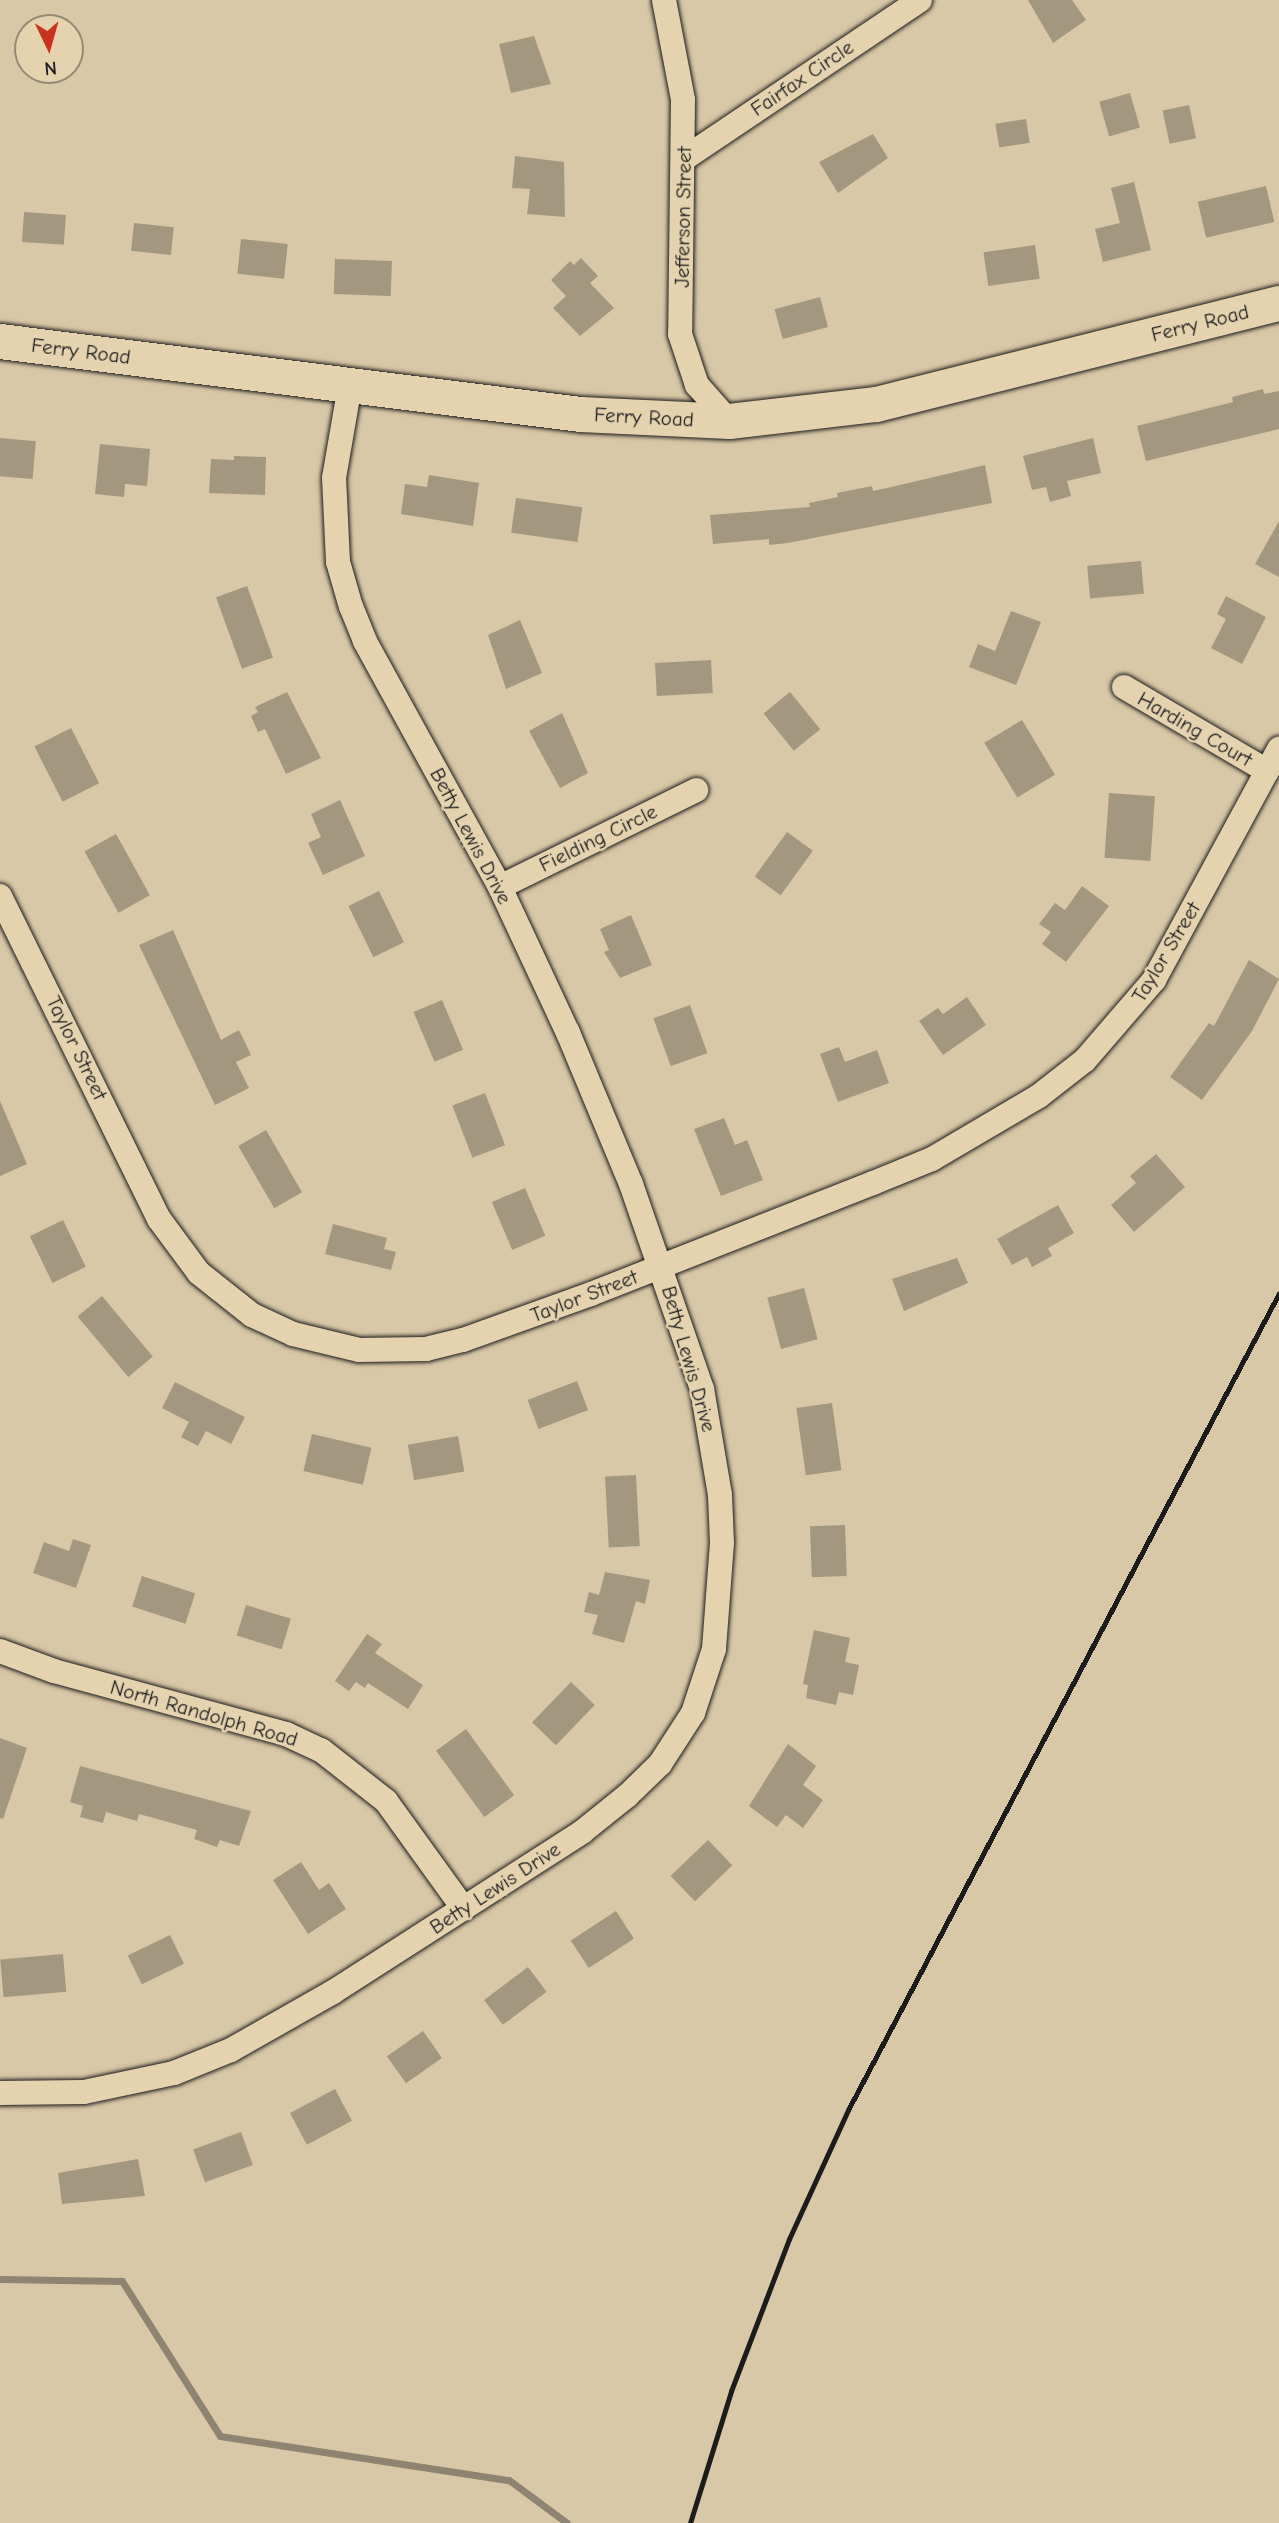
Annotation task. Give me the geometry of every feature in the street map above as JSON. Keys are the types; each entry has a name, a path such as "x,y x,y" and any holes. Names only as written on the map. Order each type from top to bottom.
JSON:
{"main road":[{"name":"Ferry Road","path":"0,341 593,415 729,421 783,418 888,401 1279,303"}],"street":[{"name":"Jefferson Street","path":"664,0 676,46 685,158 680,334 697,384 729,421"},
{"name":"Fairfax Circle","path":"685,158 920,0"},
{"name":"Betty Lewis Drive","path":"0,2093 84,2092 134,2084 231,2050 333,1992 582,1832 627,1796 670,1751 704,1686 719,1603 720,1495 702,1389 661,1267 568,1032 500,887 365,641 348,596 335,537 334,478 350,385"},
{"name":"Harding Court","path":"1124,687 1267,771"},
{"name":"Taylor Street","path":"0,896 159,1219 199,1273 252,1315 322,1343 359,1350 426,1349 463,1340 661,1267 932,1159 999,1122 1085,1060 1154,980 1279,749"},
{"name":"Fielding Circle","path":"500,887 696,790"},
{"name":"North Randolph Road","path":"0,1651 54,1671 286,1734 321,1750 386,1801 464,1909"}],"building":[{"path":"1028,0 1072,0 1086,20 1053,43"},
{"path":"534,36 551,84 511,93 499,44"},
{"path":"1130,93 1140,128 1109,136 1099,102"},
{"path":"1189,105 1196,138 1170,144 1163,111"},
{"path":"1026,119 1030,143 999,148 995,124"},
{"path":"873,134 888,158 838,193 819,162"},
{"path":"515,156 564,162 565,217 527,214 530,189 512,188"},
{"path":"1134,182 1151,250 1103,262 1095,229 1120,223 1111,188"},
{"path":"1266,186 1274,222 1206,238 1198,202"},
{"path":"24,212 66,215 64,245 22,242"},
{"path":"134,223 174,227 171,255 131,251"},
{"path":"241,239 288,244 284,279 237,274"},
{"path":"1035,245 1040,279 988,286 984,252"},
{"path":"581,258 598,276 590,283 614,308 580,336 553,308 566,296 551,280 570,261 574,265"},
{"path":"335,259 392,261 391,296 334,294"},
{"path":"820,297 828,327 783,339 775,309"},
{"path":"1263,389 1264,394 1279,391 1279,429 1146,461 1137,426 1233,402 1232,397"},
{"path":"0,438 36,441 33,479 0,476"},
{"path":"1093,438 1101,473 1067,481 1071,496 1050,502 1046,487 1032,490 1023,456"},
{"path":"100,444 150,449 147,486 125,484 124,497 95,494"},
{"path":"234,456 266,457 265,495 209,493 211,459 234,460"},
{"path":"985,465 992,503 788,543 769,545 769,539 713,544 710,515 810,507 809,503 838,497 837,493 872,486 873,491"},
{"path":"429,475 479,483 473,526 401,514 405,484 427,487"},
{"path":"516,498 582,507 577,542 511,533"},
{"path":"1279,521 1279,577 1255,564"},
{"path":"1141,561 1144,594 1090,599 1087,566"},
{"path":"247,586 273,657 242,669 216,597"},
{"path":"1226,596 1266,617 1242,664 1211,648 1226,619 1217,614"},
{"path":"1011,611 1041,622 1016,685 969,667 978,644 995,651"},
{"path":"520,620 542,673 506,689 488,635"},
{"path":"711,660 713,693 657,696 655,663"},
{"path":"287,692 321,758 286,774 265,729 258,732 251,716 258,712 255,707"},
{"path":"790,692 820,729 794,751 764,713"},
{"path":"562,713 588,773 560,788 529,731"},
{"path":"1022,720 1055,775 1017,798 984,743"},
{"path":"71,728 99,783 63,802 34,747"},
{"path":"1109,793 1155,796 1150,861 1104,858"},
{"path":"340,800 365,856 323,875 308,843 321,837 311,814"},
{"path":"787,832 813,851 781,895 755,876"},
{"path":"116,834 150,895 118,913 85,851"},
{"path":"1082,886 1109,906 1066,962 1042,944 1051,932 1039,924 1055,903 1065,910"},
{"path":"379,891 404,942 373,957 348,906"},
{"path":"631,915 652,965 620,978 604,952 609,950 600,929"},
{"path":"173,930 221,1040 239,1030 251,1055 236,1062 249,1088 215,1105 139,945"},
{"path":"1249,960 1279,979 1252,1031 1202,1100 1170,1077 1209,1023 1214,1026"},
{"path":"967,997 986,1025 943,1055 919,1021 938,1008 943,1014"},
{"path":"442,1000 463,1050 435,1062 413,1012"},
{"path":"690,1005 707,1053 671,1066 653,1018"},
{"path":"839,1047 845,1062 877,1050 889,1083 838,1102 820,1054"},
{"path":"485,1093 505,1145 472,1158 452,1106"},
{"path":"0,1101 27,1164 0,1176"},
{"path":"724,1118 735,1145 747,1140 763,1180 721,1196 694,1129"},
{"path":"266,1130 302,1192 274,1208 238,1146"},
{"path":"1156,1154 1185,1187 1134,1232 1111,1205 1136,1183 1130,1176"},
{"path":"525,1188 545,1236 512,1250 492,1202"},
{"path":"1058,1205 1074,1233 1048,1248 1052,1256 1032,1267 1027,1257 1012,1265 997,1239"},
{"path":"63,1220 86,1267 53,1283 30,1236"},
{"path":"333,1224 387,1238 384,1249 396,1252 391,1270 325,1254"},
{"path":"957,1258 968,1283 904,1311 892,1279"},
{"path":"804,1288 818,1339 781,1349 767,1298"},
{"path":"102,1296 153,1357 128,1377 77,1317"},
{"path":"577,1381 588,1410 539,1429 528,1400"},
{"path":"175,1382 245,1417 231,1444 206,1431 198,1446 181,1437 189,1422 162,1408"},
{"path":"832,1403 841,1470 806,1475 796,1408"},
{"path":"312,1434 371,1448 363,1485 303,1471"},
{"path":"458,1436 464,1471 414,1480 408,1445"},
{"path":"636,1475 640,1546 609,1548 605,1477"},
{"path":"845,1525 847,1576 812,1577 810,1526"},
{"path":"73,1539 91,1545 76,1588 33,1573 44,1542 69,1551"},
{"path":"605,1572 650,1580 645,1604 636,1601 624,1643 592,1634 598,1615 584,1612 589,1592 599,1595"},
{"path":"142,1576 195,1593 185,1624 132,1606"},
{"path":"246,1605 291,1619 282,1649 237,1636"},
{"path":"814,1630 850,1638 845,1662 859,1665 853,1695 839,1692 836,1705 806,1698 808,1685 803,1684"},
{"path":"367,1634 382,1644 375,1653 423,1685 408,1709 368,1683 365,1688 356,1682 349,1691 335,1681"},
{"path":"571,1682 595,1705 556,1745 532,1722"},
{"path":"466,1729 514,1795 484,1817 436,1751"},
{"path":"0,1738 27,1748 3,1819 0,1818"},
{"path":"788,1744 816,1766 803,1785 823,1800 803,1828 786,1815 777,1827 749,1806"},
{"path":"80,1766 251,1811 239,1846 220,1840 217,1847 194,1839 197,1830 139,1814 137,1821 106,1812 103,1823 80,1817 83,1806 70,1802"},
{"path":"708,1840 732,1865 695,1901 671,1876"},
{"path":"301,1862 319,1890 329,1883 346,1909 308,1934 273,1880"},
{"path":"616,1911 634,1939 589,1968 571,1940"},
{"path":"170,1935 184,1964 142,1984 128,1956"},
{"path":"63,1954 66,1992 4,1997 0,1959"},
{"path":"528,1967 547,1992 503,2025 484,2000"},
{"path":"423,2031 442,2058 406,2083 387,2056"},
{"path":"335,2089 352,2121 307,2145 290,2113"},
{"path":"241,2132 253,2165 205,2182 193,2149"},
{"path":"138,2159 145,2196 62,2204 58,2173"}],"waterway":[{"path":"0,2279 122,2281 220,2436 509,2480 567,2523"}],"railway":[{"path":"690,2523 731,2391 789,2239 849,2108 1279,1293"}]}
